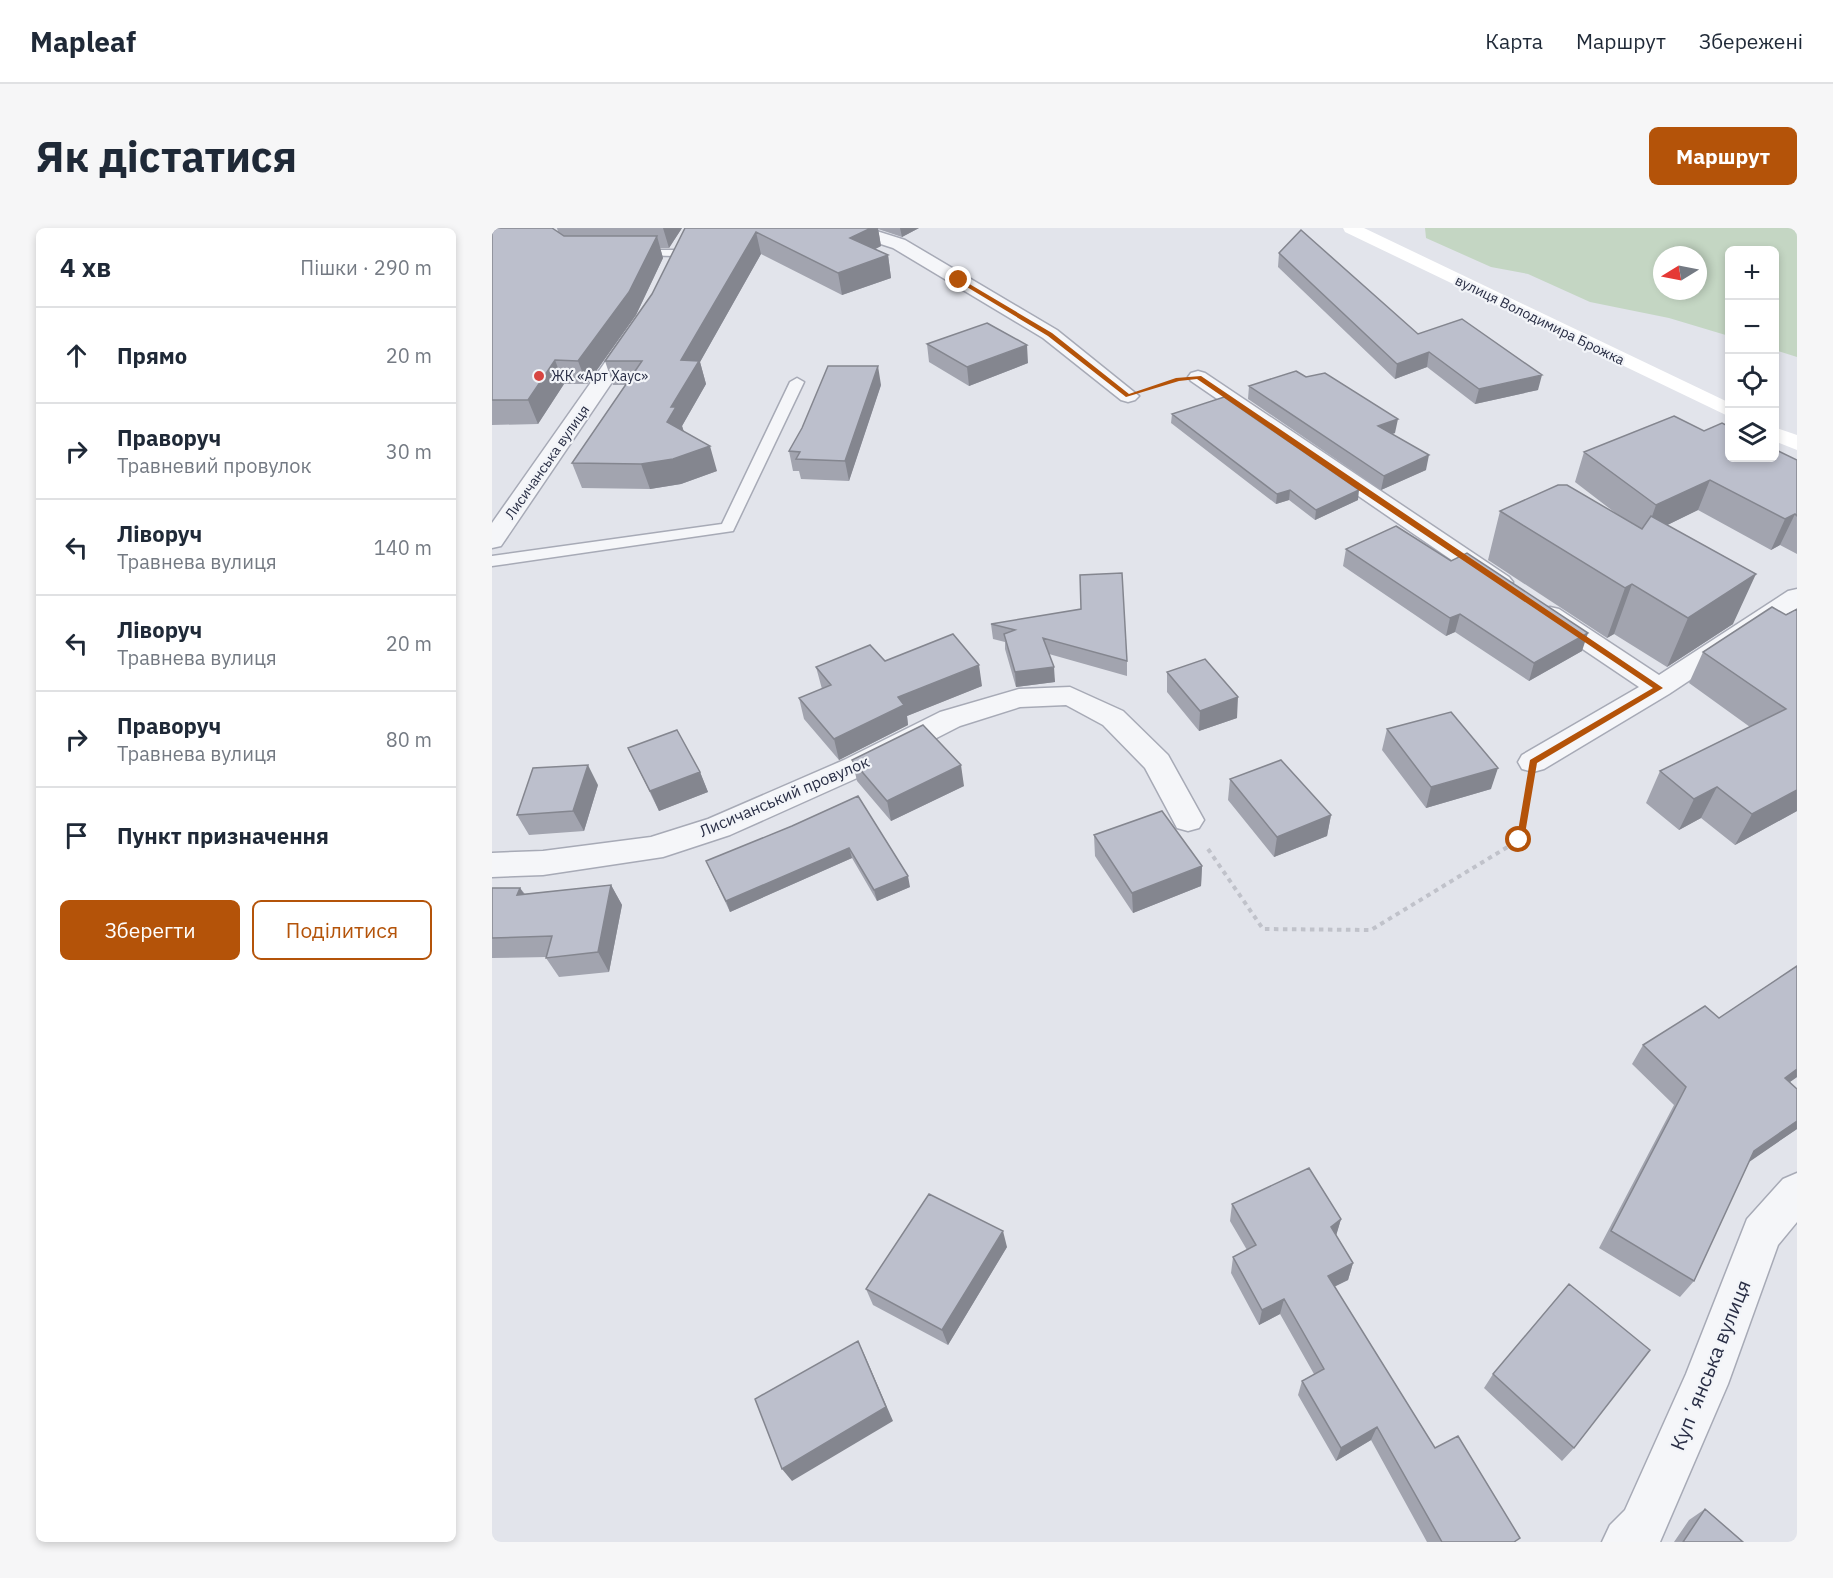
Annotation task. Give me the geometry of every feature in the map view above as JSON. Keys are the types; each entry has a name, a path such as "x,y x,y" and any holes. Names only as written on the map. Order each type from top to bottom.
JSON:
{"main road":[{"name":"вулиця Володимира Брожка","path":"1351,228 1725,409"},
{"path":"1779,435 1797,443"}],"street":[{"path":"850,228 899,244 1050,334 1128,396"},
{"path":"667,274 682,245"},
{"name":"Лисичанська вулиця","path":"492,541 647,316"},
{"path":"1198,377 1659,688"},
{"path":"1533,762 1659,688 1797,597"},
{"name":"Лисичанський провулок","path":"492,865 543,863 652,849 719,827 855,767 950,719 1019,698 1070,696 1113,718 1157,762 1188,820"},
{"name":"Купʼянська вулиця","path":"1627,1542 1642,1527 1700,1395 1762,1233 1797,1192"}],"lane":[{"path":"619,253 682,245"},
{"path":"492,561 728,528 797,381"}],"path":[{"path":"1188,820 1263,929 1371,930 1519,840 1533,762"}],"green space":[{"path":"1425,228 1797,228 1797,357 1779,351 1779,246 1725,246 1725,335 1669,318 1590,302 1528,274 1491,267 1426,238"}],"building":[{"path":"492,228 552,228 564,236 657,236 629,292 578,361 555,360 528,400 492,400"},
{"path":"685,228 871,228 850,238 888,255 838,273 756,232 681,360 699,361 671,407 676,407 667,422 710,446 673,459 641,464 572,463 642,361 605,361 652,294"},
{"path":"1301,230 1418,334 1462,319 1542,375 1479,389 1429,352 1397,364 1279,253"},
{"path":"987,323 1027,345 967,367 927,344"},
{"path":"828,366 878,366 845,461 796,459 800,452 789,451 802,428"},
{"path":"1296,371 1306,377 1325,373 1398,419 1378,426 1429,455 1384,476 1249,386"},
{"path":"1224,397 1359,490 1316,510 1290,490 1277,494 1172,414"},
{"path":"1674,416 1704,431 1722,423 1725,424 1725,462 1779,462 1779,451 1797,460 1797,516 1795,514 1785,519 1710,480 1656,505 1584,452"},
{"path":"1558,485 1567,485 1642,529 1651,516 1756,574 1688,618 1632,584 1625,588 1500,511"},
{"path":"1396,526 1451,561 1467,553 1588,633 1534,663 1460,614 1450,618 1346,549"},
{"path":"1122,573 1127,661 1043,638 1054,667 1015,672 1004,634 1015,630 991,624 1081,609 1080,575"},
{"path":"1772,607 1786,615 1797,609 1797,790 1752,814 1717,787 1694,799 1660,771 1786,709 1703,652"},
{"path":"953,634 979,665 898,697 904,705 834,739 799,698 831,685 816,667 870,645 885,661"},
{"path":"1205,659 1238,697 1200,711 1167,672"},
{"path":"1451,712 1498,768 1431,787 1387,729"},
{"path":"923,725 961,765 887,801 852,760"},
{"path":"677,730 700,772 650,791 628,748"},
{"path":"1281,760 1331,815 1277,837 1230,779"},
{"path":"588,765 573,811 517,815 533,768"},
{"path":"858,796 908,876 874,890 849,848 726,901 706,861"},
{"path":"1162,811 1202,866 1132,893 1094,835"},
{"path":"611,885 598,952 546,958 552,936 492,938 492,888 520,888 517,895"},
{"path":"1797,966 1797,1069 1785,1078 1797,1089 1797,1121 1754,1151 1694,1281 1611,1231 1686,1087 1643,1045 1705,1006 1719,1018"},
{"path":"1309,1168 1341,1219 1331,1227 1353,1263 1328,1276 1435,1448 1458,1436 1520,1538 1514,1542 1442,1542 1377,1427 1341,1448 1302,1381 1324,1369 1284,1299 1262,1310 1233,1257 1256,1245 1232,1204"},
{"path":"929,1194 1003,1231 942,1330 866,1289"},
{"path":"1569,1284 1650,1350 1574,1448 1493,1374"},
{"path":"858,1341 886,1407 782,1469 755,1399"},
{"path":"1705,1509 1743,1542 1683,1542"}],"place":[{"name":"ЖК «Арт Хаус»","path":"539,376"}],"route":[{"path":"959,280 1050,334 1128,396 1178,379 1198,377 1353,484 1659,688 1533,762 1519,840"}]}
